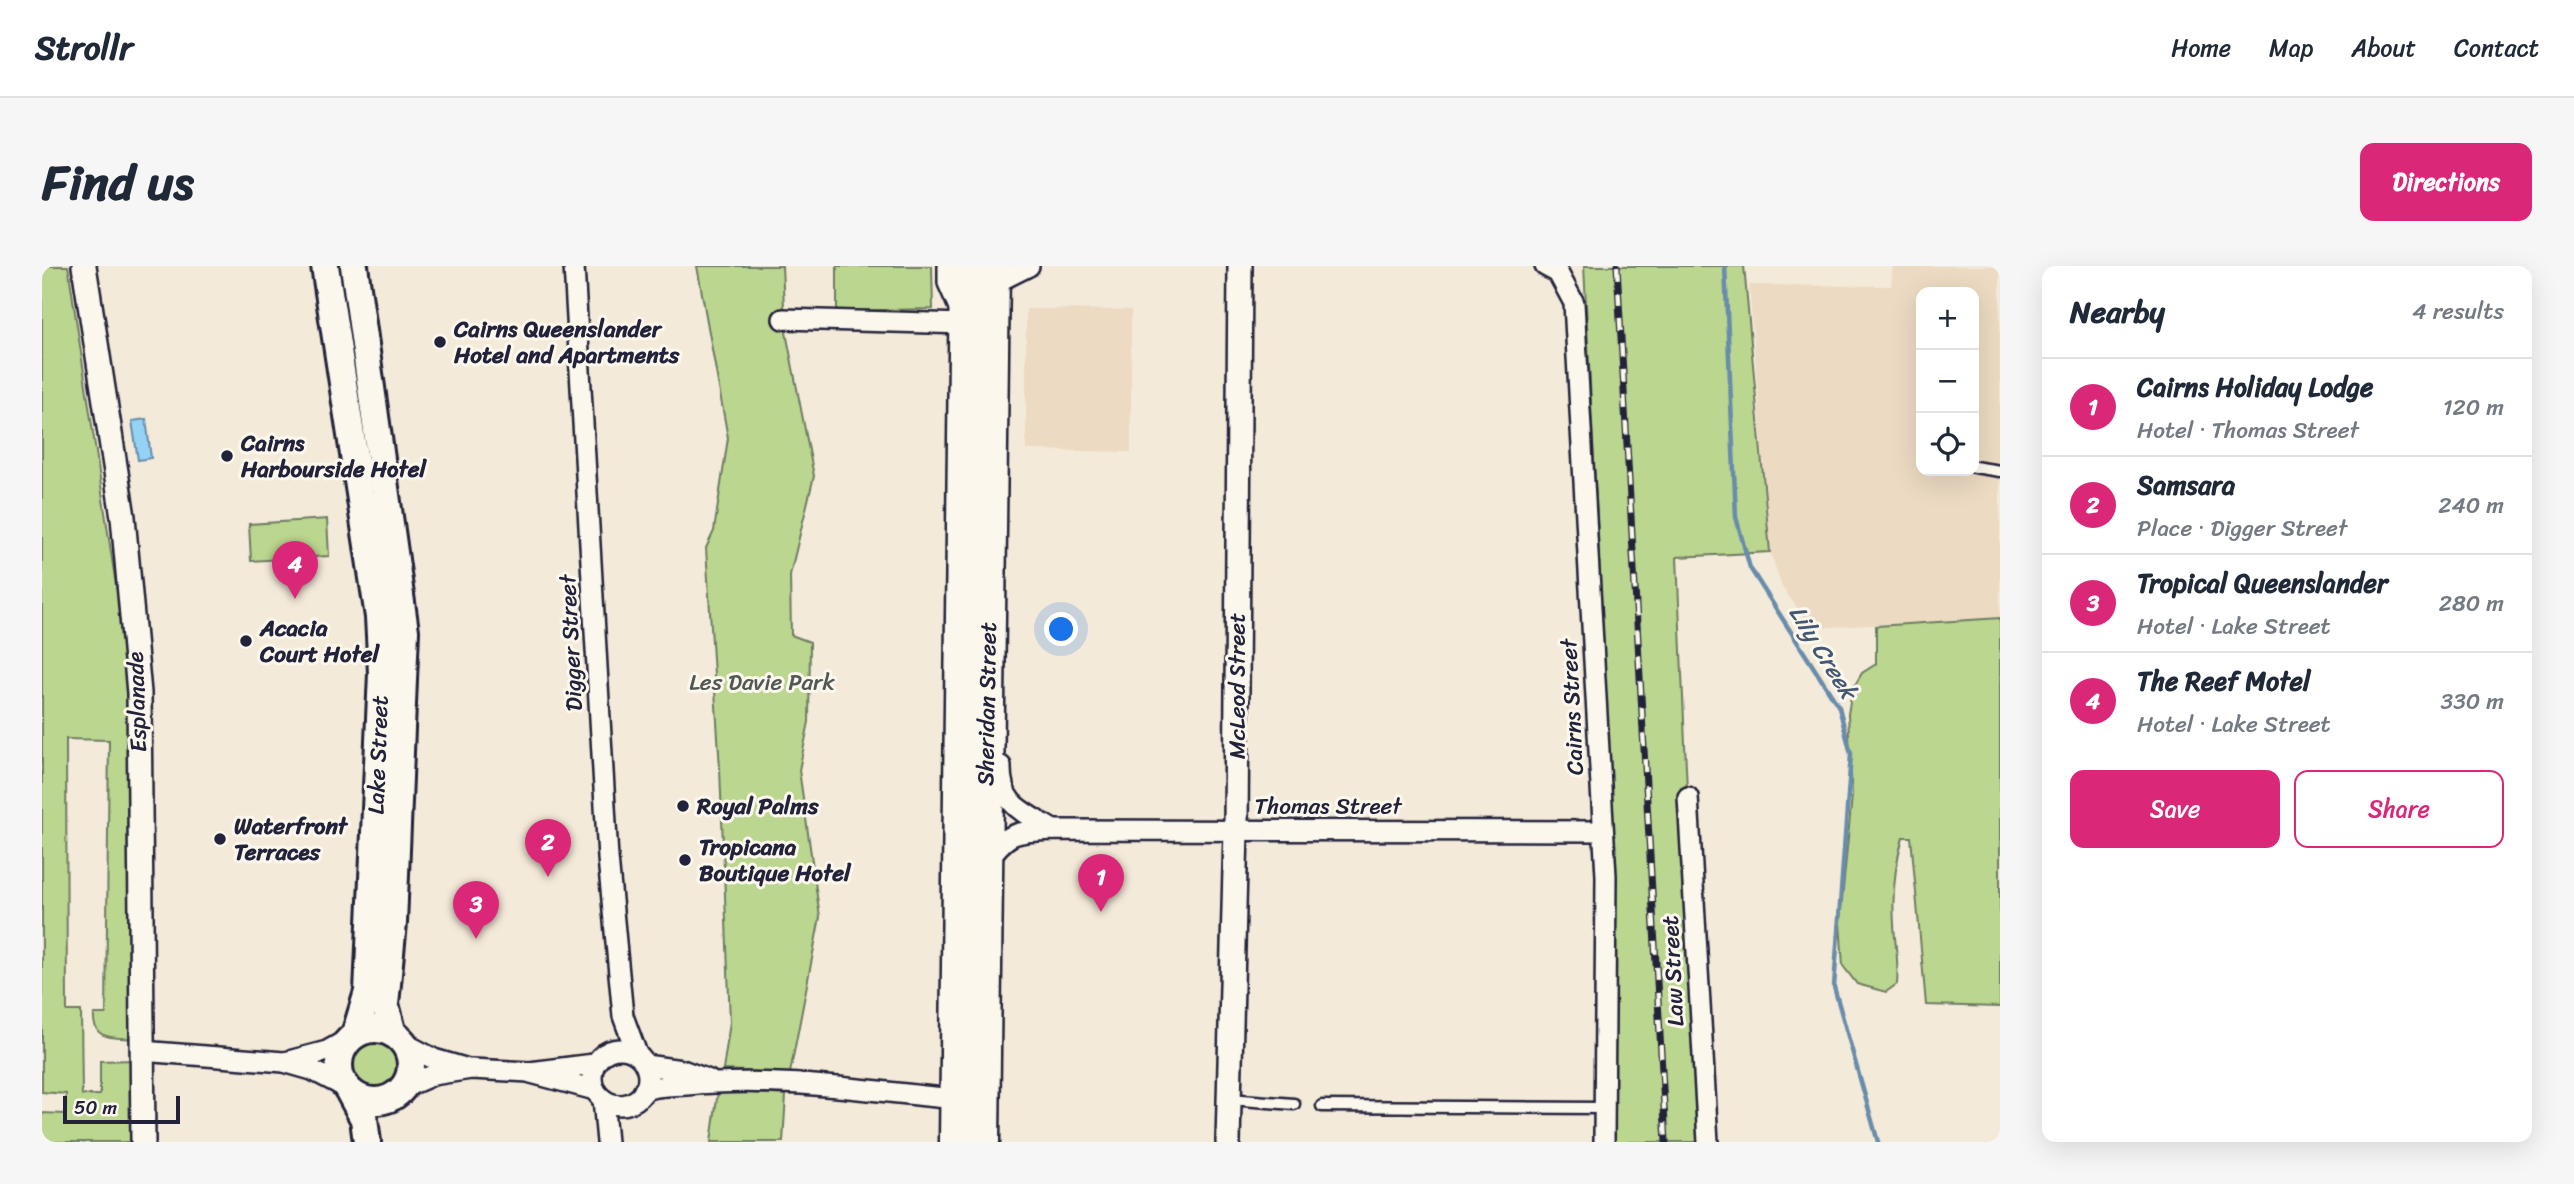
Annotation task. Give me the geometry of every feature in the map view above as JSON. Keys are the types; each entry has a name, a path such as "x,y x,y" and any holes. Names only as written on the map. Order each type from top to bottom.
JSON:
{"highway":[{"name":"Sheridan Street","path":"966,266 970,1095 983,1142"},
{"name":"Sheridan Street","path":"956,1142 970,1095 984,866 993,275"},
{"path":"970,1095 994,1124 997,1142"}],"main road":[{"name":"Lake Street","path":"325,266 379,617 382,673 368,992 352,1037"},
{"name":"Lake Street","path":"354,266 405,631 393,923 385,1004 397,1038"},
{"path":"368,1142 364,1119 339,1070 339,1059 352,1037 371,1029 397,1038 411,1065 377,1142"},
{"path":"347,1089 371,1101 399,1092"}],"street":[{"name":"Esplanade","path":"84,266 123,517 139,693 143,1142"},
{"name":"Digger Street","path":"574,266 608,858 623,1016 641,1059"},
{"path":"783,318 966,324 948,283 948,266"},
{"path":"993,275 1030,266"},
{"name":"McLeod Street","path":"1230,1142 1236,830 1240,266"},
{"name":"Cairns Street","path":"1552,270 1574,303 1606,904 1604,1142"},
{"path":"333,312 342,306 353,304 361,307"},
{"path":"988,662 1004,716 1001,786 1017,807 1053,830"},
{"name":"Law Street","path":"1688,797 1708,1142"},
{"name":"Thomas Street","path":"984,866 1006,837 1017,832 1603,831"},
{"name":"Digger Street","path":"600,1058 616,1040 623,1016"},
{"path":"284,1062 327,1051 352,1037"},
{"path":"397,1038 434,1059 471,1069"},
{"path":"399,1092 433,1075 471,1069 530,1072 600,1058 622,1049 641,1059 713,1081"},
{"path":"141,1051 284,1062 312,1070 347,1089"},
{"path":"600,1058 592,1082 599,1095 608,1138"},
{"path":"641,1059 648,1082 645,1090"},
{"path":"530,1072 599,1095 610,1103 627,1104"},
{"path":"608,1138 627,1104 645,1090 713,1081 970,1095"}],"lane":[{"path":"1979,468 2000,471"},
{"path":"1230,1102 1294,1104"},
{"path":"1322,1106 1604,1108"}],"shaded area":[{"path":"1893,266 2000,266 2000,618 1812,628 1782,587 1771,554 1749,285 1891,286"},
{"path":"1026,309 1131,310 1131,452 1026,450"}],"green space":[{"path":"42,266 68,266 132,692 134,1039 105,1036 96,1029 94,1023 94,1014 106,1014 109,740 66,739 67,1011 81,1011 82,1095 100,1095 100,1061 134,1060 135,1142 42,1142 42,1113 65,1114 66,1094 42,1092"},
{"name":"Les Davie Park","path":"697,266 782,266 785,327 814,476 790,575 791,635 810,642 809,722 799,770 820,917 790,1073 723,1070 730,1022 720,769 706,548 714,531 728,438"},
{"path":"837,266 932,266 933,309 837,311"},
{"path":"1584,266 1744,266 1770,552 1677,557 1702,1142 1613,1142 1615,870"},
{"path":"327,519 329,556 251,561 249,524"},
{"path":"2000,618 2000,1007 1926,1005 1911,837 1903,837 1895,880 1893,913 1897,984 1886,992 1857,984 1843,966 1840,922 1852,795 1848,714 1852,690 1862,673 1876,664 1876,626"},
{"path":"375,1037 386,1039 395,1045 401,1054 401,1076 395,1085 386,1091 375,1093 364,1091 355,1085 349,1076 347,1065 349,1054 355,1045 364,1039"},
{"path":"718,1091 786,1095 783,1142 711,1142"}],"water":[{"path":"146,419 151,458 138,460 132,421"}],"waterway":[{"name":"Lily Creek","path":"1725,266 1736,517 1750,568 1839,707 1851,754 1834,987 1878,1142"}],"railway":[{"path":"1617,266 1666,1142"}],"place":[{"name":"Cairns Queenslander Hotel and Apartments","path":"440,342"},
{"name":"Cairns Harbourside Hotel","path":"227,456"},
{"name":"The Reef Motel","path":"295,599"},
{"name":"Acacia Court Hotel","path":"246,641"},
{"name":"Royal Palms","path":"683,806"},
{"name":"Waterfront Terraces","path":"220,839"},
{"name":"Tropicana Boutique Hotel","path":"685,860"},
{"name":"Samsara","path":"548,877"},
{"name":"Cairns Holiday Lodge","path":"1101,912"},
{"name":"Tropical Queenslander","path":"476,939"}]}
